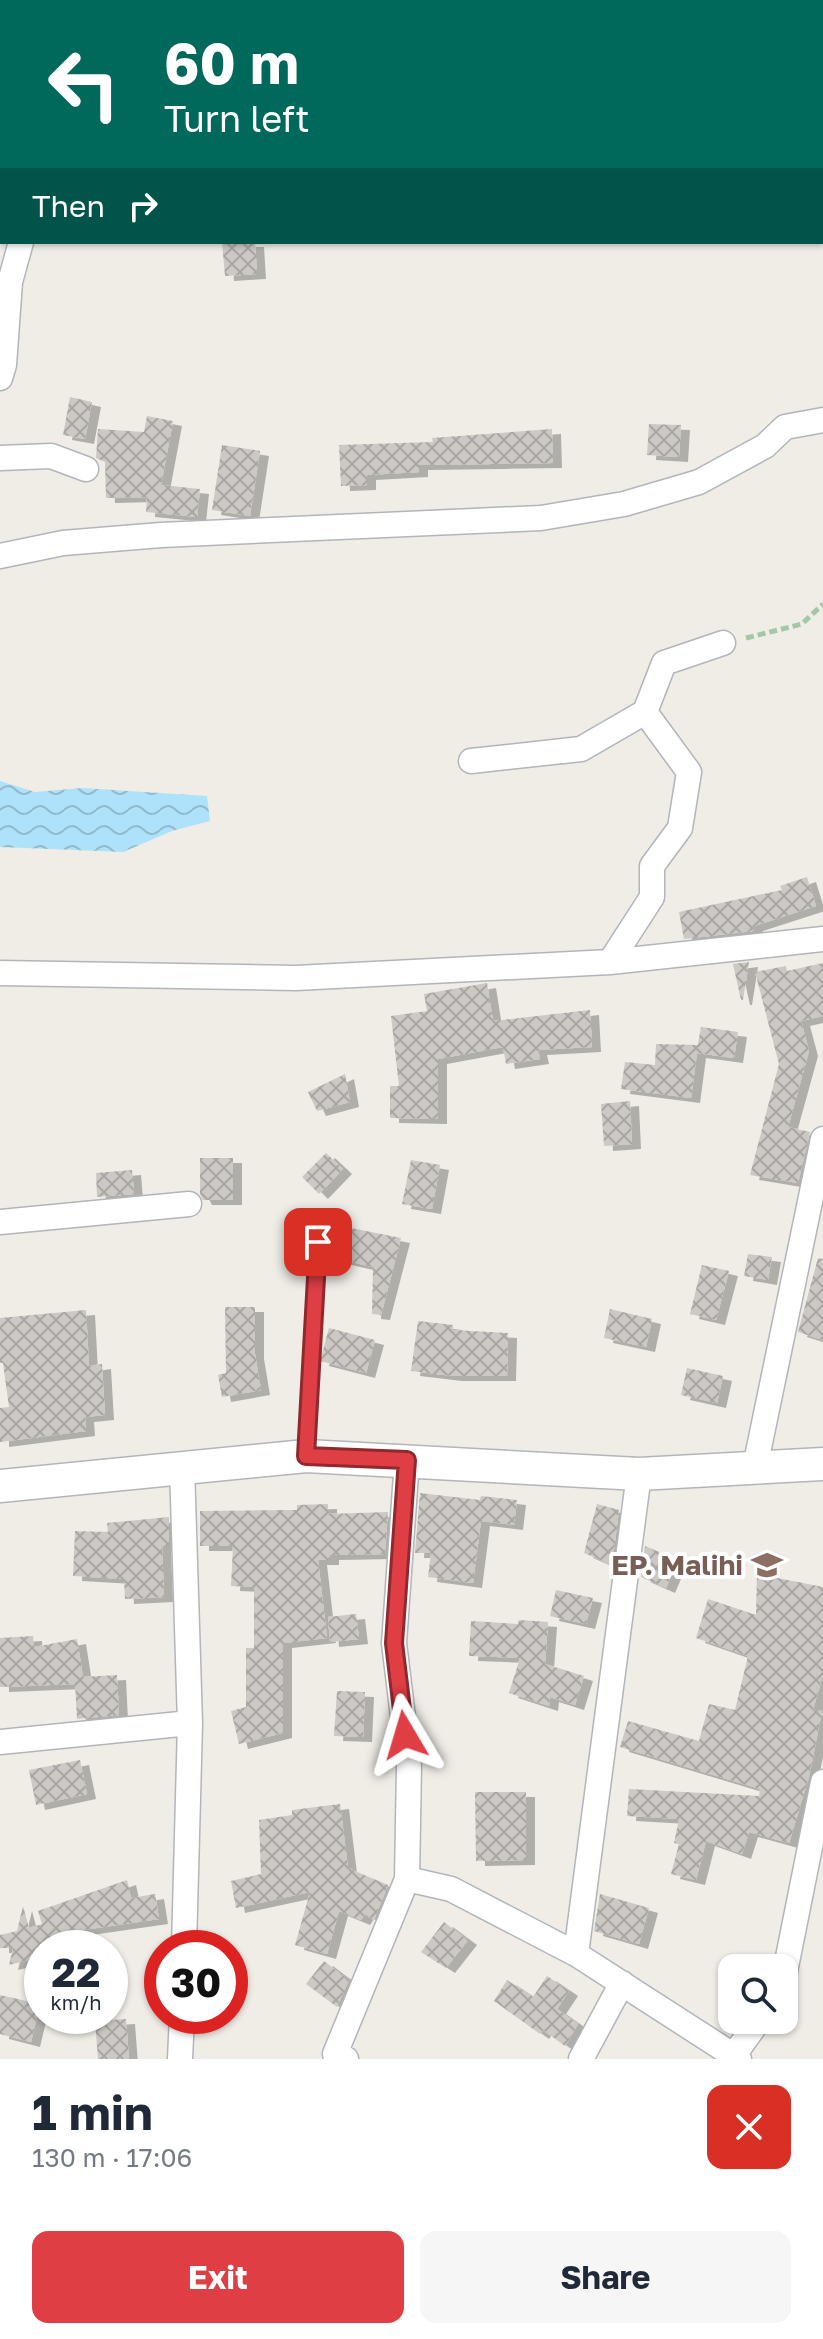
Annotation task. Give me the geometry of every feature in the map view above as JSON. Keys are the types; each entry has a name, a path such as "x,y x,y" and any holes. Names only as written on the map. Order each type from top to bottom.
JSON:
{"street":[{"path":"0,378 6,351 10,282 20,244"},
{"path":"0,556 63,543 161,535 355,529 555,516 624,504 699,482 765,446 785,427 823,420"},
{"path":"0,458 51,456 86,469"},
{"path":"471,761 581,749 645,712 664,663 723,643"},
{"path":"610,962 652,897 652,866 680,828 689,772 645,712"},
{"path":"0,973 296,978 610,962 823,939"},
{"path":"755,1467 823,1139"},
{"path":"0,1222 189,1204"},
{"path":"0,1486 306,1456 639,1474 823,1464"},
{"path":"346,2059 335,2054 407,1879 409,1766 394,1643 407,1460"},
{"path":"182,1466 190,1723 184,1930"},
{"path":"576,1954 639,1474"},
{"path":"0,1742 190,1723"},
{"path":"789,1954 823,1782"},
{"path":"407,1879 451,1889 576,1954 736,2057 750,2034"},
{"path":"581,2059 622,1983"},
{"path":"180,2059 181,2034"}],"lane":[{"path":"306,1456 318,1242"}],"path":[{"path":"723,643 802,624 823,604"}],"water":[{"path":"0,781 35,792 82,788 207,796 210,821 172,831 123,852 0,847"}],"building":[{"path":"222,244 255,244 257,274 225,276"},
{"path":"70,397 92,402 85,439 63,435"},
{"path":"147,416 173,421 161,485 200,489 197,517 146,512 147,497 106,498 105,462 96,458 98,429 144,432"},
{"path":"649,424 681,425 679,457 647,455"},
{"path":"552,429 553,463 419,465 419,472 367,475 367,485 341,486 339,445 433,442 432,438"},
{"path":"222,445 260,451 250,516 212,510"},
{"path":"807,877 816,906 754,926 753,931 684,939 679,912 782,890 780,886"},
{"path":"749,962 743,1000 741,1000 733,964"},
{"path":"823,963 823,1016 801,1021 809,1051 788,1127 810,1132 798,1183 750,1175 779,1064 755,972 786,966 787,971"},
{"path":"487,983 493,1021 590,1010 592,1047 538,1050 540,1059 506,1064 503,1047 438,1059 438,1119 390,1118 390,1086 399,1086 391,1016 427,1011 424,994"},
{"path":"701,1027 738,1032 734,1058 697,1053 691,1098 621,1089 625,1062 655,1065 656,1044 698,1045"},
{"path":"345,1074 350,1102 317,1111 308,1092"},
{"path":"630,1101 632,1144 604,1146 601,1104"},
{"path":"326,1153 343,1169 319,1194 302,1177"},
{"path":"200,1158 233,1158 233,1200 203,1200 200,1194"},
{"path":"411,1160 440,1165 432,1209 402,1204"},
{"path":"132,1170 134,1194 97,1197 96,1173"},
{"path":"341,1226 401,1238 381,1315 372,1314 373,1267 334,1258"},
{"path":"748,1254 772,1257 768,1280 744,1276"},
{"path":"818,1258 823,1259 823,1340 798,1332"},
{"path":"702,1265 729,1271 716,1320 690,1314"},
{"path":"225,1307 255,1307 255,1354 261,1390 222,1397 218,1375 226,1373"},
{"path":"610,1309 652,1319 646,1347 604,1338"},
{"path":"86,1310 89,1366 102,1364 105,1415 85,1417 86,1431 0,1442 0,1408 9,1407 3,1363 0,1363 0,1318"},
{"path":"418,1321 453,1325 453,1330 508,1333 507,1376 453,1376 411,1371"},
{"path":"329,1328 375,1340 366,1373 320,1361"},
{"path":"687,1368 723,1376 717,1403 681,1395"},
{"path":"420,1493 480,1500 481,1496 517,1500 514,1525 481,1521 473,1583 428,1577 431,1553 415,1553"},
{"path":"328,1504 328,1514 388,1512 385,1554 330,1555 330,1560 318,1560 327,1638 283,1643 283,1733 239,1744 231,1711 246,1707 246,1648 254,1648 254,1587 231,1586 233,1546 200,1546 200,1511 297,1510 297,1505"},
{"path":"597,1504 619,1510 612,1565 584,1553"},
{"path":"169,1517 169,1546 162,1546 164,1597 125,1599 124,1579 73,1576 75,1531 108,1532 107,1523"},
{"path":"645,1546 678,1560 666,1588 641,1577"},
{"path":"757,1574 823,1587 823,1674 813,1710 822,1711 809,1777 789,1843 749,1832 742,1854 706,1841 696,1880 671,1874 679,1844 674,1843 679,1819 627,1816 629,1789 759,1796 760,1789 620,1747 628,1721 699,1741 709,1704 735,1710 748,1656 696,1638 708,1599 756,1615"},
{"path":"556,1590 593,1598 586,1624 550,1616"},
{"path":"356,1614 359,1639 330,1642 328,1617"},
{"path":"519,1620 548,1622 545,1664 584,1676 575,1705 550,1697 549,1706 509,1693 520,1658 469,1656 471,1621 518,1624"},
{"path":"33,1636 34,1647 77,1639 83,1677 117,1675 119,1715 77,1719 75,1684 0,1687 0,1638"},
{"path":"337,1691 365,1692 363,1737 334,1736"},
{"path":"80,1760 87,1794 36,1805 29,1770"},
{"path":"475,1792 526,1792 526,1860 476,1861"},
{"path":"340,1804 348,1868 388,1885 374,1920 365,1914 361,1920 339,1911 327,1954 295,1945 310,1892 236,1908 231,1881 261,1874 259,1820 292,1815 292,1810"},
{"path":"127,1880 131,1898 155,1894 159,1919 83,1930 24,1930 24,1961 9,1965 13,1948 0,1948 0,1935 17,1931 23,1906 29,1928 42,1924 38,1911"},
{"path":"600,1894 649,1908 639,1944 594,1931"},
{"path":"444,1922 468,1940 446,1968 421,1952"},
{"path":"324,1961 349,1980 337,2007 306,1984"},
{"path":"547,1976 569,1991 557,2009 578,2024 565,2046 543,2030 540,2034 494,2001 507,1980 533,1997"},
{"path":"0,1995 24,2000 24,2034 33,2034 31,2042 0,2034"},
{"path":"96,2034 127,2034 129,2059 98,2059"}],"place":[{"name":"EP. Malihi","path":"767,1565"}],"route":[{"path":"318,1242 306,1456 407,1460 394,1643 405,1735"}]}
